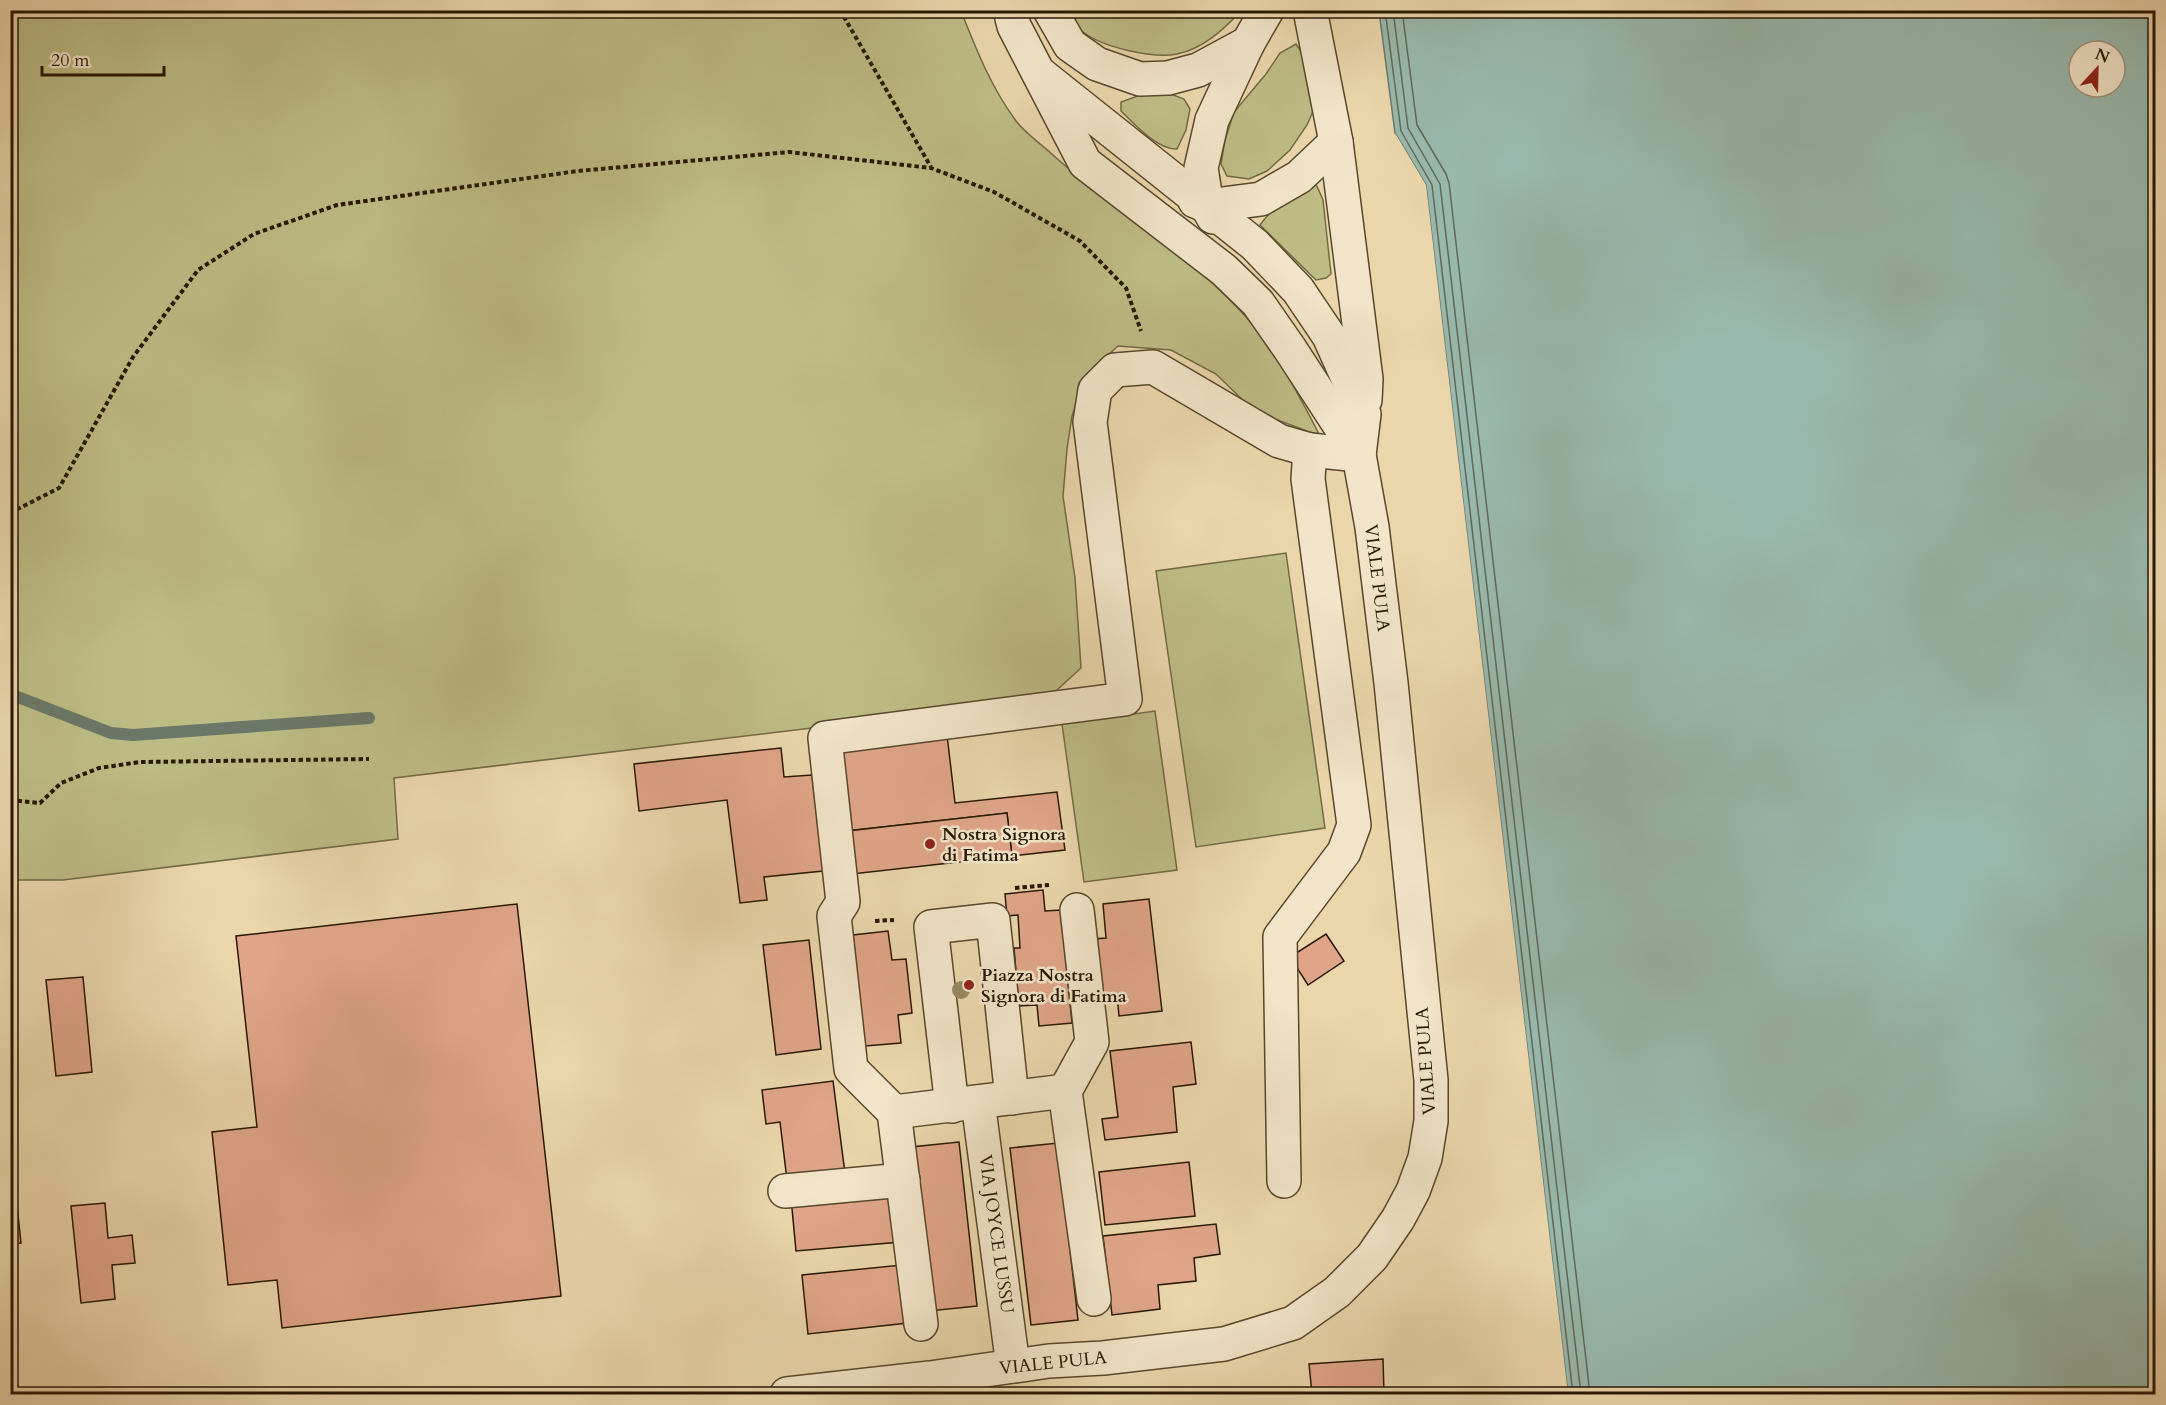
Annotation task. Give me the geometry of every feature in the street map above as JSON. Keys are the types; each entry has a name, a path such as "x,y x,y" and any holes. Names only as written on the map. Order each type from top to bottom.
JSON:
{"street":[{"path":"1010,10 1014,26 1084,163 1224,270 1258,303 1359,455"},
{"path":"1050,10 1070,45 1097,63 1140,79 1168,78 1198,70 1248,43"},
{"path":"1267,10 1248,43 1212,120 1201,168 1207,206 1222,237 1287,312 1305,339 1306,373"},
{"path":"1310,10 1336,142 1366,379 1359,455"},
{"path":"1039,73 1255,245 1298,290 1329,336 1364,414"},
{"path":"1067,128 1127,172 1207,206 1261,199 1299,177 1336,142"},
{"path":"921,1324 894,1112 851,1070 835,920 843,902 825,738 1125,699 1090,422 1095,390 1115,370 1154,367 1279,441 1310,450 1359,455"},
{"path":"1284,1181 1280,937 1344,852 1354,825 1308,479 1310,450"},
{"name":"VIALE PULA","path":"787,1395 1013,1366 1224,1344 1293,1323 1338,1292 1372,1257 1398,1219 1413,1191 1425,1158 1431,1121 1431,1080 1391,683 1372,527 1359,455"},
{"path":"1077,910 1092,1042 1065,1091 1094,1299"},
{"path":"965,1104 931,927 993,920 1012,1098"},
{"path":"894,1112 1065,1091"},
{"name":"VIA JOYCE LUSSU","path":"965,1104 1013,1366"},
{"path":"784,1191 903,1180"}],"path":[{"path":"840,10 931,168"},
{"path":"10,513 59,488 133,357 198,270 254,234 337,205 578,171 789,152 931,168 994,192 1080,241 1126,288 1154,367"},
{"path":"10,800 40,803 61,783 99,768 140,762 369,759"},
{"path":"993,920 998,890 1074,883 1077,910"},
{"path":"835,920 903,919 931,927"}],"shaded area":[{"path":"11,11 961,11 978,54 1007,108 1020,125 1098,193 1192,265 1236,306 1272,351 1320,436 1254,411 1216,374 1171,350 1118,346 1086,375 1072,416 1063,496 1075,578 1081,668 1046,700 394,778 398,839 63,880 11,880"},
{"path":"1065,11 1241,11 1220,31 1196,48 1177,54 1155,55 1102,42 1080,30"},
{"path":"1296,44 1309,63 1314,109 1307,125 1290,150 1267,171 1249,179 1227,176 1221,164 1225,140 1234,112 1266,74 1280,53"},
{"path":"1168,93 1184,99 1190,109 1186,130 1177,149 1154,141 1121,111 1121,102 1143,94"},
{"path":"1316,184 1323,200 1331,274 1326,278 1316,280 1260,225 1285,201"},
{"path":"1286,553 1325,828 1196,847 1156,571"},
{"path":"1155,711 1177,870 1084,882 1062,724"}],"water":[{"path":"1379,11 2155,11 2155,1394 1568,1394 1426,185 1395,133"}],"pier":[{"path":"1395,133 1426,185 1568,1394 1565,1394 1423,186 1396,140"}],"building":[{"path":"947,735 955,803 1057,792 1065,850 1012,856 1007,813 847,831 837,747"},
{"path":"781,748 784,777 812,775 823,871 764,877 767,900 740,903 727,800 639,811 634,764"},
{"name":"Nostra Signora di Fatima","path":"1007,813 1012,856 852,874 847,831"},
{"path":"1043,890 1045,911 1061,910 1072,1023 1039,1026 1037,1005 1019,1006 1014,948 1020,948 1018,915 1007,916 1005,894"},
{"path":"1149,899 1162,1011 1119,1016 1117,995 1101,998 1094,939 1106,938 1103,904"},
{"path":"517,904 561,1296 282,1328 277,1280 228,1285 212,1132 257,1127 236,936"},
{"path":"888,931 892,960 906,959 912,1013 898,1015 901,1043 865,1046 853,935"},
{"path":"1326,934 1344,961 1308,985 1290,957"},
{"path":"809,940 821,1049 776,1055 763,945"},
{"path":"83,977 92,1072 56,1076 46,980"},
{"path":"1191,1042 1196,1084 1173,1087 1177,1132 1105,1140 1102,1119 1118,1117 1110,1051"},
{"path":"833,1081 845,1173 787,1180 780,1122 766,1124 762,1090"},
{"path":"10,1139 21,1243 10,1244"},
{"path":"959,1142 977,1306 929,1311 911,1147"},
{"path":"1058,1143 1078,1320 1031,1325 1010,1148"},
{"path":"1189,1162 1195,1216 1105,1225 1099,1172"},
{"path":"896,1189 901,1242 796,1251 791,1198"},
{"path":"105,1203 108,1238 132,1235 135,1263 112,1265 115,1299 81,1303 71,1206"},
{"path":"1216,1224 1220,1254 1194,1258 1196,1281 1158,1285 1160,1309 1112,1315 1103,1236"},
{"path":"902,1265 908,1323 808,1334 802,1275"},
{"path":"1383,1359 1384,1394 1312,1394 1309,1364"}],"waterway":[{"path":"10,694 111,733 133,735 369,718"}],"place":[{"name":"Nostra Signora di Fatima","path":"930,844"},
{"name":"Piazza Nostra Signora di Fatima","path":"969,985"}]}
